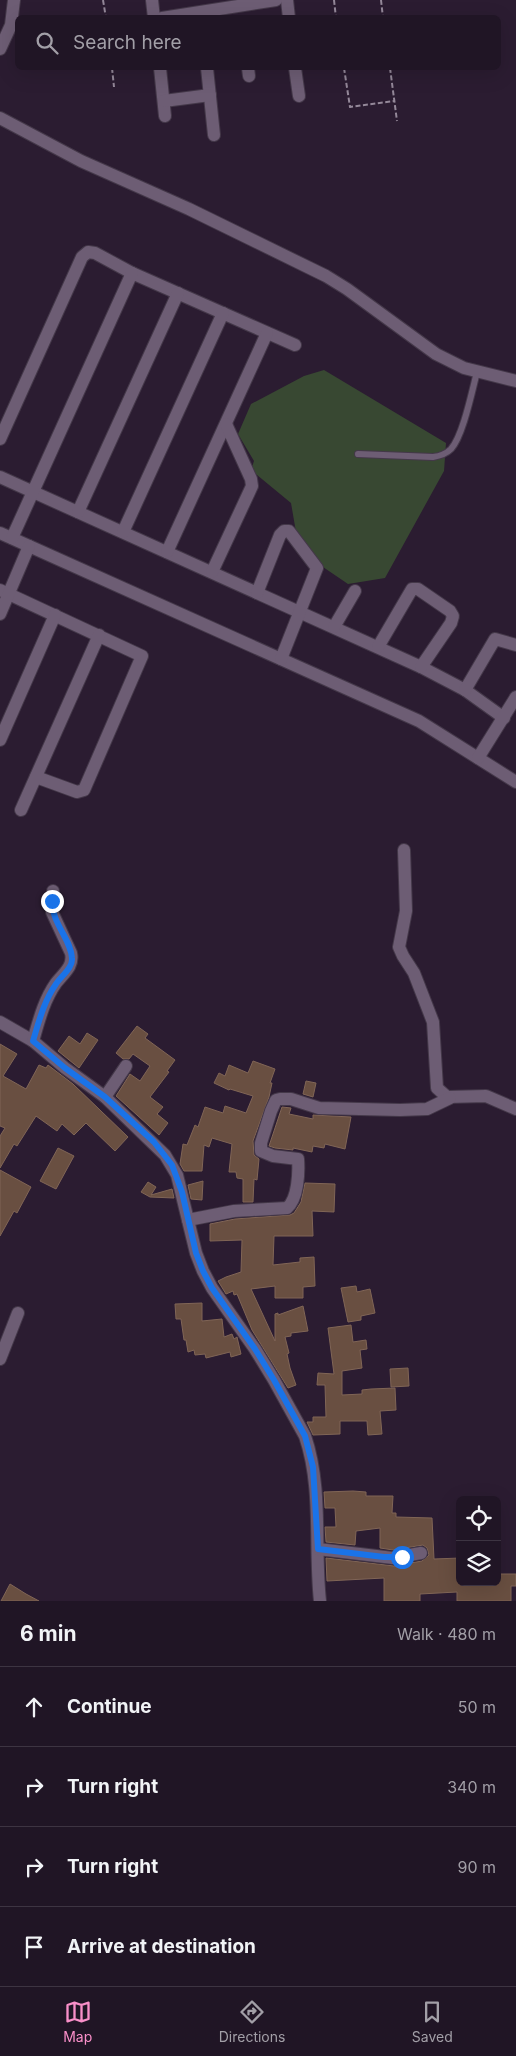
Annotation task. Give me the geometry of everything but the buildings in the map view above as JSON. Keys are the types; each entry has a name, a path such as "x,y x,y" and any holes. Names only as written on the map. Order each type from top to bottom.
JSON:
{"street":[{"path":"0,49 12,26 14,0"},
{"path":"152,0 154,15"},
{"path":"176,15 200,10 243,7 276,0"},
{"path":"287,0 289,15"},
{"path":"160,70 165,116"},
{"path":"207,70 214,135"},
{"path":"295,70 299,96"},
{"path":"164,101 210,95"},
{"path":"0,118 81,161 189,209 326,276 347,289 436,354 464,368 516,381"},
{"path":"0,439 84,254 95,253 132,273 295,345"},
{"path":"132,273 33,492 6,535 419,721 516,782"},
{"path":"78,512 178,293"},
{"path":"123,532 222,313"},
{"path":"167,552 268,333"},
{"path":"212,572 252,486 251,479 226,424"},
{"path":"0,477 421,667 464,690 504,718"},
{"path":"257,593 280,535 284,531 290,531 317,568 282,659"},
{"path":"0,614 4,592 29,546"},
{"path":"378,647 412,589 418,589 450,611 453,616 451,623 421,667"},
{"path":"334,627 356,591"},
{"path":"4,592 140,653 142,658 84,790 80,792 36,777"},
{"path":"0,740 55,615"},
{"path":"21,810 99,635"},
{"path":"464,690 493,640 496,639 516,645"},
{"path":"478,758 516,698"},
{"path":"404,850 406,911 399,947 402,956 414,973 433,1022 437,1088 445,1097 486,1096 516,1109"},
{"path":"33,1041 44,1005 72,960 71,953 52,912 53,891"},
{"path":"0,1022 33,1041 65,1068 105,1097 165,1155 177,1176 196,1253 212,1288 255,1349 305,1436 313,1467 318,1549 317,1575 320,1601"},
{"path":"105,1097 126,1066"},
{"path":"188,1220 234,1211 287,1208 290,1206 295,1195 298,1159 273,1156 261,1151 261,1143 272,1111 276,1100 280,1098 291,1099 319,1108 400,1110 427,1109 450,1098"},
{"path":"0,1359 18,1313"},
{"path":"318,1549 393,1558 421,1553"}],"lane":[{"path":"358,454 433,457 443,455 456,443 477,372"}],"path":[{"path":"103,0 106,15"},
{"path":"334,0 336,15"},
{"path":"381,0 383,15"},
{"path":"112,70 114,87"},
{"path":"344,70 350,106 394,101"},
{"path":"390,70 397,120"}],"green space":[{"path":"324,370 446,443 444,471 385,578 348,584 323,567 296,532 291,503 251,470 254,461 238,434 251,404 304,376"}],"route":[{"path":"52,901 52,912 71,953 72,963 44,1005 33,1041 65,1068 105,1097 154,1142 172,1165 182,1192 196,1253 203,1271 212,1288 255,1349 305,1436 313,1467 318,1549 393,1558 402,1557"}]}
